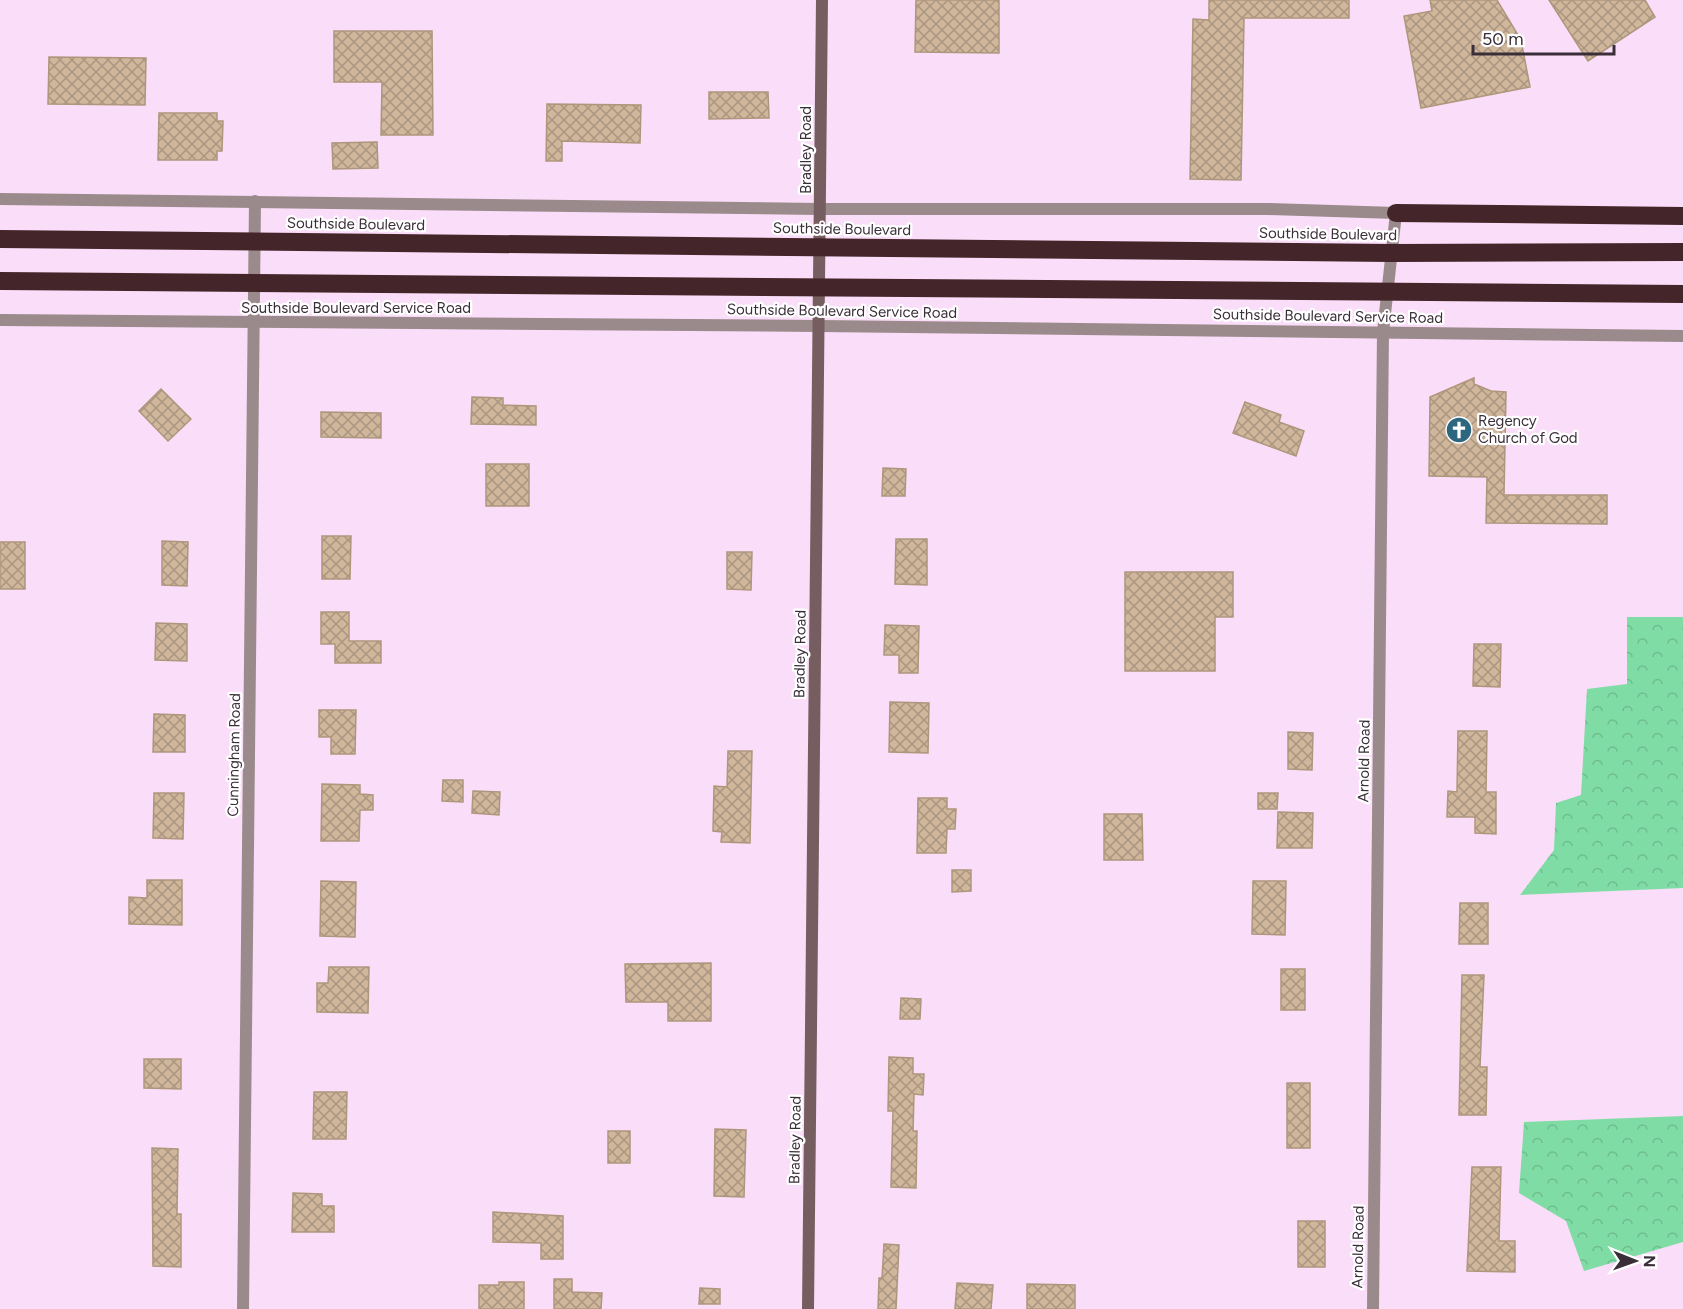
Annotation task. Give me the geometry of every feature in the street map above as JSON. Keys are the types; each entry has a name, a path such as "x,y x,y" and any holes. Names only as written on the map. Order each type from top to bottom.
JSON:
{"highway":[{"path":"1396,213 1683,216"},
{"name":"Southside Boulevard","path":"0,239 1391,253 1683,252"},
{"path":"0,281 1683,294"}],"street":[{"name":"Bradley Road","path":"808,1309 822,0"},
{"path":"0,199 820,208 1268,209 1396,213"},
{"name":"Cunningham Road","path":"243,1309 255,201"},
{"name":"Arnold Road","path":"1372,1309 1383,332 1396,213"},
{"name":"Southside Boulevard Service Road","path":"0,320 1683,336"}],"green space":[{"path":"1627,617 1683,617 1683,888 1520,895 1554,850 1556,803 1581,795 1587,689 1627,684"},
{"path":"1683,1116 1683,1242 1584,1271 1566,1221 1519,1193 1524,1122"}],"building":[{"path":"916,0 999,0 999,53 915,52"},
{"path":"1209,0 1349,0 1349,18 1244,18 1241,180 1190,179 1193,19 1209,20"},
{"path":"1430,0 1497,0 1521,40 1530,87 1421,108 1404,16 1432,11"},
{"path":"1549,0 1645,0 1655,17 1588,61"},
{"path":"334,31 432,31 433,135 381,135 382,82 334,82"},
{"path":"49,57 146,58 145,105 48,104"},
{"path":"709,92 768,92 769,118 709,119"},
{"path":"547,104 641,105 640,143 562,141 562,161 546,161"},
{"path":"159,113 217,113 217,121 223,121 222,151 217,151 217,160 158,160"},
{"path":"377,142 378,168 333,169 332,143"},
{"path":"1474,378 1474,384 1491,391 1506,392 1504,495 1607,495 1607,524 1486,523 1487,477 1429,476 1430,397"},
{"path":"161,389 191,419 168,441 139,411"},
{"path":"472,397 503,398 503,405 536,406 536,425 471,424"},
{"path":"1245,402 1281,415 1279,422 1304,431 1296,456 1233,433"},
{"path":"321,412 381,413 381,438 321,437"},
{"path":"486,464 529,464 529,506 486,506"},
{"path":"883,468 906,469 905,496 882,496"},
{"path":"322,536 351,536 350,579 322,579"},
{"path":"896,539 927,539 927,585 895,584"},
{"path":"162,541 188,542 187,586 162,585"},
{"path":"0,542 25,542 25,589 0,589"},
{"path":"727,552 752,552 751,590 727,589"},
{"path":"1125,572 1233,572 1233,617 1215,617 1215,671 1125,671"},
{"path":"321,612 349,612 349,641 381,641 381,663 335,663 335,644 321,644"},
{"path":"156,623 187,624 187,661 155,660"},
{"path":"885,625 919,626 918,673 899,673 899,655 884,655"},
{"path":"1474,644 1501,644 1500,687 1473,686"},
{"path":"890,702 929,703 928,753 889,752"},
{"path":"319,710 356,710 355,754 331,754 331,737 319,737"},
{"path":"154,714 185,715 185,752 153,752"},
{"path":"1458,731 1487,731 1486,792 1496,792 1496,834 1475,833 1475,817 1447,817 1448,791 1457,792"},
{"path":"1288,732 1313,733 1312,770 1288,769"},
{"path":"728,751 752,751 750,843 721,842 722,832 713,831 714,786 727,787"},
{"path":"443,780 463,780 463,802 442,801"},
{"path":"322,784 360,785 360,794 373,795 373,810 360,810 359,841 321,841"},
{"path":"473,791 500,792 499,815 472,813"},
{"path":"154,793 184,793 183,839 153,838"},
{"path":"1258,793 1278,793 1277,809 1258,809"},
{"path":"918,798 947,798 947,809 956,809 955,829 947,829 946,853 917,853"},
{"path":"1278,812 1313,813 1312,848 1277,848"},
{"path":"1104,814 1142,814 1143,860 1104,860"},
{"path":"952,870 971,870 971,891 952,892"},
{"path":"147,880 182,880 182,925 129,924 129,897 147,898"},
{"path":"321,881 356,882 355,937 320,936"},
{"path":"1253,881 1286,881 1285,935 1252,934"},
{"path":"1460,903 1488,903 1488,944 1459,944"},
{"path":"711,963 711,1021 668,1021 668,1002 626,1002 625,964"},
{"path":"329,967 369,967 368,1013 317,1012 317,983 328,983"},
{"path":"1281,969 1305,969 1305,1010 1281,1010"},
{"path":"1462,975 1484,975 1480,1067 1487,1067 1486,1115 1459,1115"},
{"path":"901,998 921,999 920,1019 900,1019"},
{"path":"889,1057 913,1058 913,1074 924,1074 923,1095 914,1094 913,1131 917,1131 916,1188 891,1187 893,1111 888,1111"},
{"path":"144,1059 181,1059 181,1089 144,1088"},
{"path":"1287,1083 1310,1083 1310,1148 1287,1148"},
{"path":"314,1092 347,1092 346,1139 313,1139"},
{"path":"715,1129 746,1130 744,1197 714,1196"},
{"path":"608,1131 630,1131 630,1163 608,1163"},
{"path":"152,1148 178,1149 177,1214 181,1214 181,1267 153,1266"},
{"path":"1472,1167 1501,1167 1499,1241 1515,1241 1515,1272 1467,1271"},
{"path":"293,1193 322,1194 322,1206 334,1206 334,1232 292,1232"},
{"path":"493,1212 563,1216 563,1259 541,1259 541,1243 493,1242"},
{"path":"1298,1221 1325,1221 1325,1267 1298,1267"},
{"path":"884,1244 899,1245 896,1309 878,1309 879,1278 882,1278"},
{"path":"554,1279 572,1279 572,1292 602,1293 601,1309 554,1309"},
{"path":"499,1282 524,1282 524,1309 479,1309 479,1285 499,1285"},
{"path":"957,1283 993,1285 991,1309 955,1309"},
{"path":"1027,1284 1075,1285 1075,1309 1027,1309"},
{"path":"700,1288 720,1289 720,1304 699,1304"}],"place":[{"name":"Regency Church of God","path":"1459,430"}]}
